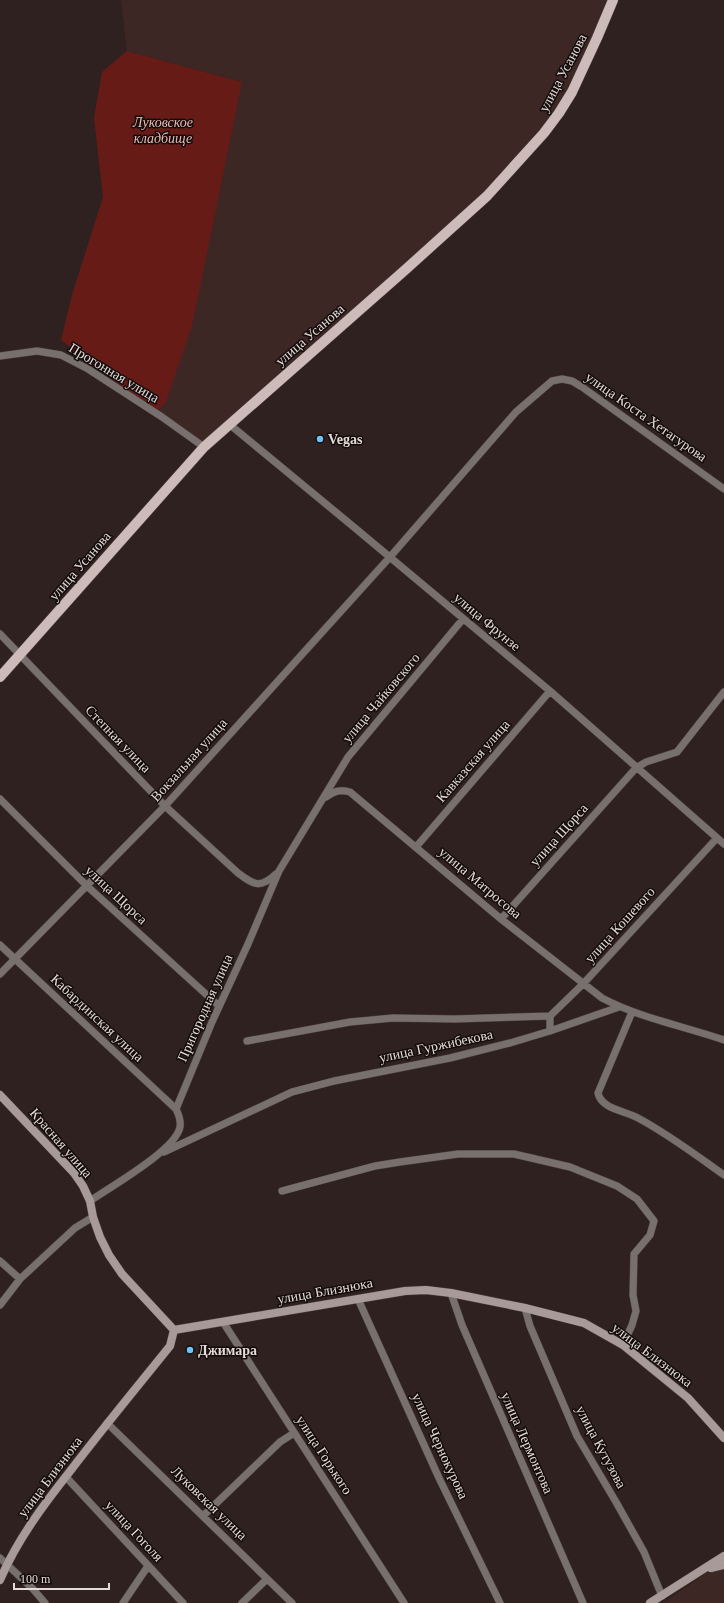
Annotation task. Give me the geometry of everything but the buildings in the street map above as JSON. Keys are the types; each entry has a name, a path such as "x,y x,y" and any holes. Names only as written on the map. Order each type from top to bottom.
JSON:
{"main road":[{"name":"улица Усанова","path":"0,677 204,447 228,424 406,270 487,196 544,133 559,113 572,92 613,0"}],"street":[{"name":"Прогонная улица","path":"0,356 37,350 61,355 88,369 150,409 204,447"},
{"name":"Вокзальная улица","path":"0,974 165,806 390,557 516,412 552,381 562,379 572,381"},
{"name":"улица Коста Хетагурова","path":"572,381 724,489"},
{"name":"улица Фрунзе","path":"228,424 550,691 724,844"},
{"name":"улица Чайковского","path":"324,798 348,757 463,619"},
{"name":"Степная улица","path":"0,634 165,806 238,873 250,882 260,884 269,881 279,871"},
{"name":"Кавказская улица","path":"416,847 550,691"},
{"path":"636,768 646,762 677,752 724,692"},
{"name":"улица Щорса","path":"501,919 636,768"},
{"name":"улица Матросова","path":"324,798 334,791 342,789 350,792 501,919 583,984 602,998 619,1007"},
{"name":"Пригородная улица","path":"176,1110 219,1006 248,944 279,871 324,798"},
{"name":"улица Щорса","path":"0,799 86,886 219,1006"},
{"name":"улица Кошевого","path":"550,1016 583,984 717,838"},
{"name":"Кабардинская улица","path":"0,946 176,1110"},
{"path":"619,1007 724,1040"},
{"name":"улица Гуржибекова","path":"159,1154 292,1092 334,1081 450,1058 550,1031 619,1007"},
{"path":"632,1012 598,1093 599,1099 604,1103 638,1118 672,1138 724,1175"},
{"path":"550,1016 550,1031"},
{"name":"улица Гуржибекова","path":"247,1041 365,1020 393,1018 455,1019 550,1016"},
{"name":"Красная улица","path":"0,1095 74,1173 83,1186 90,1201 93,1217 100,1237 109,1255 122,1274 174,1330"},
{"path":"90,1201 159,1154 176,1138 180,1127 180,1118 176,1110"},
{"path":"282,1191 375,1166 458,1154 514,1154 570,1167 617,1186 637,1199 654,1221 650,1235 634,1254 634,1295 636,1311 623,1346"},
{"path":"0,1305 20,1279 75,1228 93,1217"},
{"path":"0,1261 20,1279"},
{"name":"улица Близнюка","path":"0,1580 19,1542 46,1502 107,1423 170,1346 174,1330 405,1291 426,1290 451,1293 525,1308 584,1323 623,1346 688,1398 724,1438"},
{"name":"улица Лермонтова","path":"451,1293 465,1333 583,1603"},
{"name":"улица Чернокурова","path":"358,1299 439,1478 500,1603"},
{"name":"улица Кутузова","path":"525,1308 530,1326 577,1436 644,1552 662,1596"},
{"name":"улица Горького","path":"223,1322 404,1603"},
{"name":"Луковская улица","path":"107,1423 292,1603"},
{"path":"203,1516 280,1442 294,1433"},
{"name":"улица Гоголя","path":"66,1477 183,1603"},
{"path":"650,1603 724,1556"},
{"path":"0,1558 45,1603"},
{"path":"704,1570 724,1565"},
{"path":"123,1603 148,1566"},
{"path":"242,1603 268,1579"}],"shaded area":[{"path":"121,0 611,0 572,92 487,196 204,447 156,413 242,82 127,51"},
{"path":"724,1568 724,1603 663,1603 706,1573"}],"green space":[{"name":"Луковское кладбище","path":"127,51 242,82 192,326 166,402 156,413 61,340 72,295 103,197 94,118 102,72"}],"place":[{"name":"Vegas","path":"320,439"},
{"name":"Джимара","path":"190,1350"}]}
